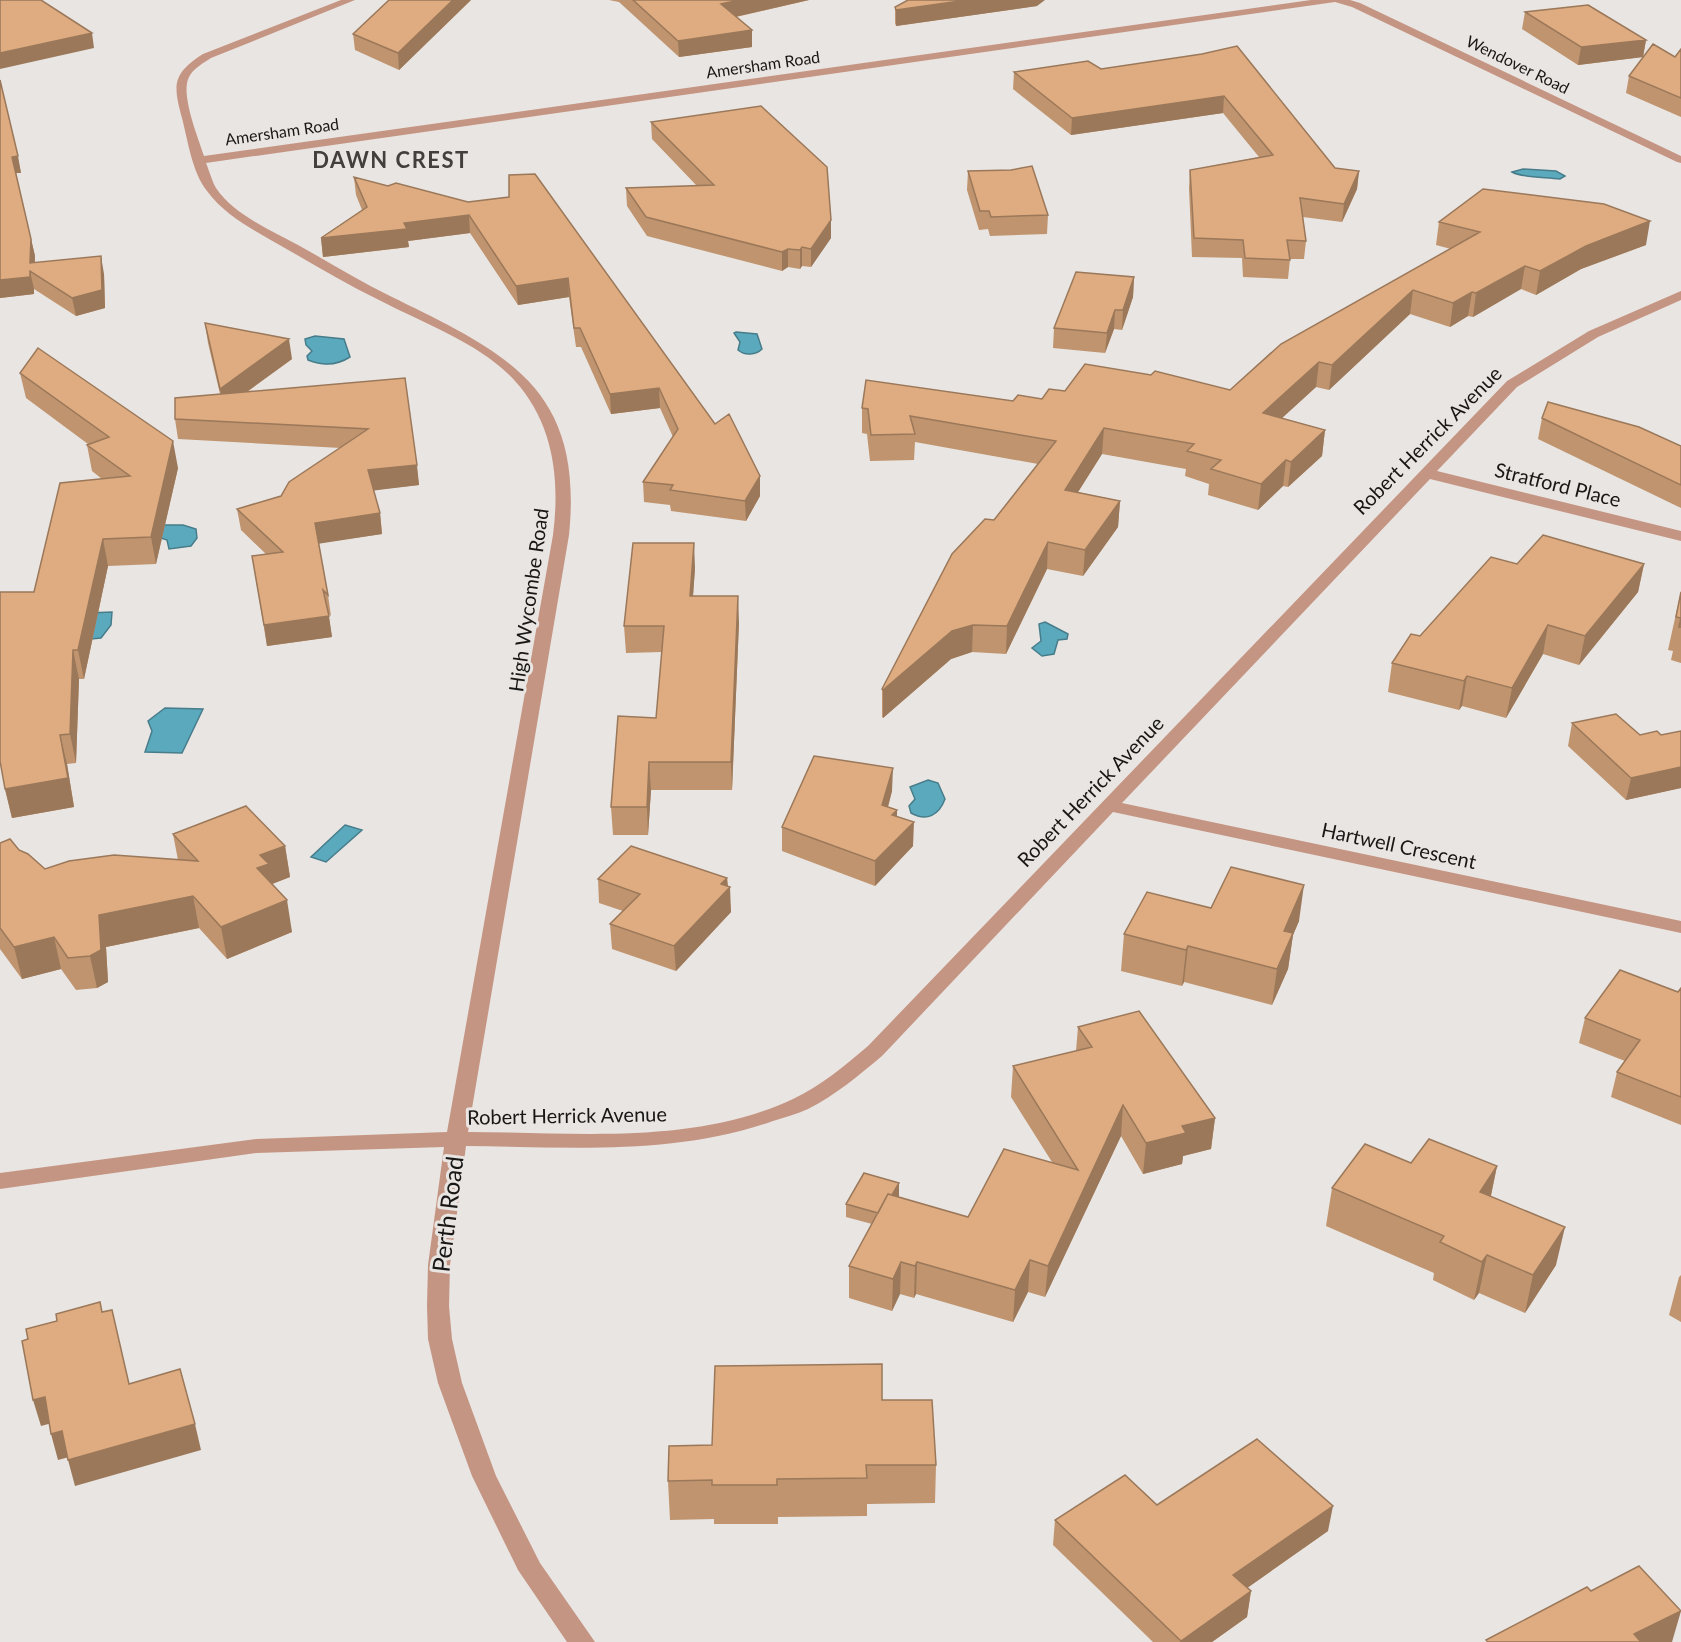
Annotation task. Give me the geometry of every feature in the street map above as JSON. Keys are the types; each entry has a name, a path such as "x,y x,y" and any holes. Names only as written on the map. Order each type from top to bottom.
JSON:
{"street":[{"name":"High Wycombe Road","path":"350,0 207,56 189,69 181,83 180,91 199,160 211,189 234,213 382,297 444,327 495,357 519,377 532,393 543,409 558,448 563,471 564,507 561,536 542,660 456,1139"},
{"name":"Amersham Road","path":"199,160 1332,0"},
{"name":"Wendover Road","path":"1340,0 1364,9 1681,160"},
{"name":"Robert Herrick Avenue","path":"456,1139 664,1138 737,1126 800,1104 839,1081 875,1051 1512,384 1544,361 1623,319 1681,295"},
{"name":"Stratford Place","path":"1425,473 1681,536"},
{"name":"Hartwell Crescent","path":"1108,805 1139,814 1681,927"},
{"name":"Perth Road","path":"0,1181 256,1146 456,1139 439,1265 440,1339 450,1383 484,1476 531,1570 582,1642"}],"water":[{"path":"1523,169 1556,171 1565,176 1560,179 1512,172"},
{"path":"734,333 757,334 762,349 750,354 741,352 738,350 740,342"},
{"path":"315,336 344,339 350,357 329,364 308,360 307,356 312,351 306,345 305,339"},
{"path":"163,525 183,525 196,529 197,538 191,546 169,549 167,540 152,535"},
{"path":"112,612 111,625 101,638 81,640 87,613"},
{"path":"1045,622 1068,634 1067,639 1058,640 1054,654 1042,656 1032,648 1041,641 1039,624"},
{"path":"165,708 203,709 182,753 145,752 152,731 148,721"},
{"path":"928,780 938,783 945,799 936,813 927,817 917,816 911,813 909,806 915,799 910,787"},
{"path":"345,825 362,830 326,862 311,857"}],"building":[{"path":"0,0 41,0 92,33 0,53"},
{"path":"389,0 453,0 398,53 353,34"},
{"path":"633,0 740,0 721,4 752,30 678,41"},
{"path":"908,0 967,0 896,10 895,7"},
{"path":"1588,5 1646,40 1581,47 1525,12"},
{"path":"1653,44 1675,57 1681,49 1681,98 1629,76"},
{"path":"1237,46 1335,168 1359,171 1344,204 1300,198 1306,241 1287,240 1290,260 1245,258 1243,240 1194,238 1190,170 1273,155 1224,96 1072,118 1014,72 1088,61 1101,69 1202,54"},
{"path":"0,80 18,156 12,157 31,239 30,263 101,256 102,290 72,298 30,271 30,277 0,280"},
{"path":"761,106 827,167 831,220 811,249 802,247 800,250 788,249 782,252 646,217 626,188 714,185 651,122"},
{"path":"1032,166 1048,215 991,217 989,211 980,211 968,171 1011,170"},
{"path":"535,174 715,424 729,414 760,476 745,501 670,490 673,485 643,482 678,429 659,388 610,394 580,328 574,328 568,278 516,286 469,215 404,223 407,229 321,238 367,207 354,177 388,186 396,183 468,202 509,197 509,175"},
{"path":"1483,189 1604,204 1650,221 1586,246 1540,271 1525,266 1453,303 1413,290 1332,365 1319,362 1263,413 1325,430 1291,462 1286,460 1261,484 1211,469 1221,460 1187,451 1194,444 1104,428 1065,490 1120,501 1085,550 1048,542 1007,626 973,625 952,631 882,689 952,554 985,519 994,520 1056,441 910,416 915,434 871,435 868,409 862,408 866,380 1013,401 1018,395 1042,399 1049,389 1065,391 1085,364 1151,375 1155,371 1230,390 1281,344 1480,232 1439,222"},
{"path":"1076,272 1134,277 1123,310 1115,310 1107,333 1054,328"},
{"path":"205,323 289,339 220,389"},
{"path":"38,348 173,441 151,537 103,539 78,650 73,650 70,734 60,735 68,778 5,789 0,761 0,592 34,592 60,483 130,476 87,445 109,437 20,373"},
{"path":"405,378 417,465 368,470 380,513 315,523 328,595 323,590 329,616 264,625 252,556 283,552 237,509 281,496 289,482 368,429 175,419 175,398"},
{"path":"1548,402 1639,427 1681,446 1681,485 1542,418"},
{"path":"1543,535 1644,564 1585,636 1548,625 1512,688 1467,676 1464,681 1392,663 1411,634 1420,636 1491,557 1517,564"},
{"path":"633,543 694,543 690,596 738,596 731,762 649,762 647,807 611,807 618,716 656,718 664,626 624,626"},
{"path":"1681,592 1681,618 1676,617"},
{"path":"1616,714 1640,735 1657,731 1661,735 1681,731 1681,767 1631,778 1572,723"},
{"path":"814,756 893,768 882,805 897,810 892,815 914,822 875,861 782,827"},
{"path":"246,806 285,846 260,855 269,864 257,868 287,900 221,927 193,896 99,915 101,950 90,956 68,958 54,937 14,947 0,928 0,843 10,839 19,850 28,854 45,869 69,861 114,855 198,861 173,834"},
{"path":"631,846 727,878 721,884 730,887 674,946 610,924 640,894 598,879"},
{"path":"1231,867 1304,885 1284,931 1293,933 1277,969 1188,946 1186,950 1124,934 1147,892 1211,908"},
{"path":"1620,970 1678,992 1681,988 1681,1097 1617,1072 1640,1040 1585,1018"},
{"path":"1139,1011 1215,1118 1182,1126 1186,1133 1146,1143 1123,1105 1048,1266 1030,1260 1015,1290 917,1262 915,1266 901,1262 893,1279 849,1266 888,1194 968,1217 1004,1149 1078,1170 1013,1066 1092,1047 1078,1027"},
{"path":"1429,1139 1497,1166 1480,1192 1565,1227 1533,1275 1487,1255 1482,1262 1440,1242 1444,1236 1332,1188 1365,1144 1411,1163"},
{"path":"864,1173 899,1183 892,1195 888,1194 878,1213 846,1204"},
{"path":"100,1302 102,1312 112,1310 129,1384 180,1369 195,1424 68,1460 62,1431 51,1434 45,1397 33,1400 22,1341 28,1339 26,1329 57,1321 56,1314"},
{"path":"882,1364 882,1400 932,1400 936,1465 866,1465 867,1478 777,1479 777,1485 712,1485 712,1480 668,1481 669,1446 712,1445 715,1366"},
{"path":"1257,1439 1333,1506 1233,1575 1251,1591 1181,1641 1055,1520 1125,1475 1157,1505"},
{"path":"1639,1566 1681,1611 1634,1634 1641,1642 1488,1642 1486,1640 1587,1587 1591,1591"}],"district":[{"name":"DAWN CREST","path":"391,159"}]}
